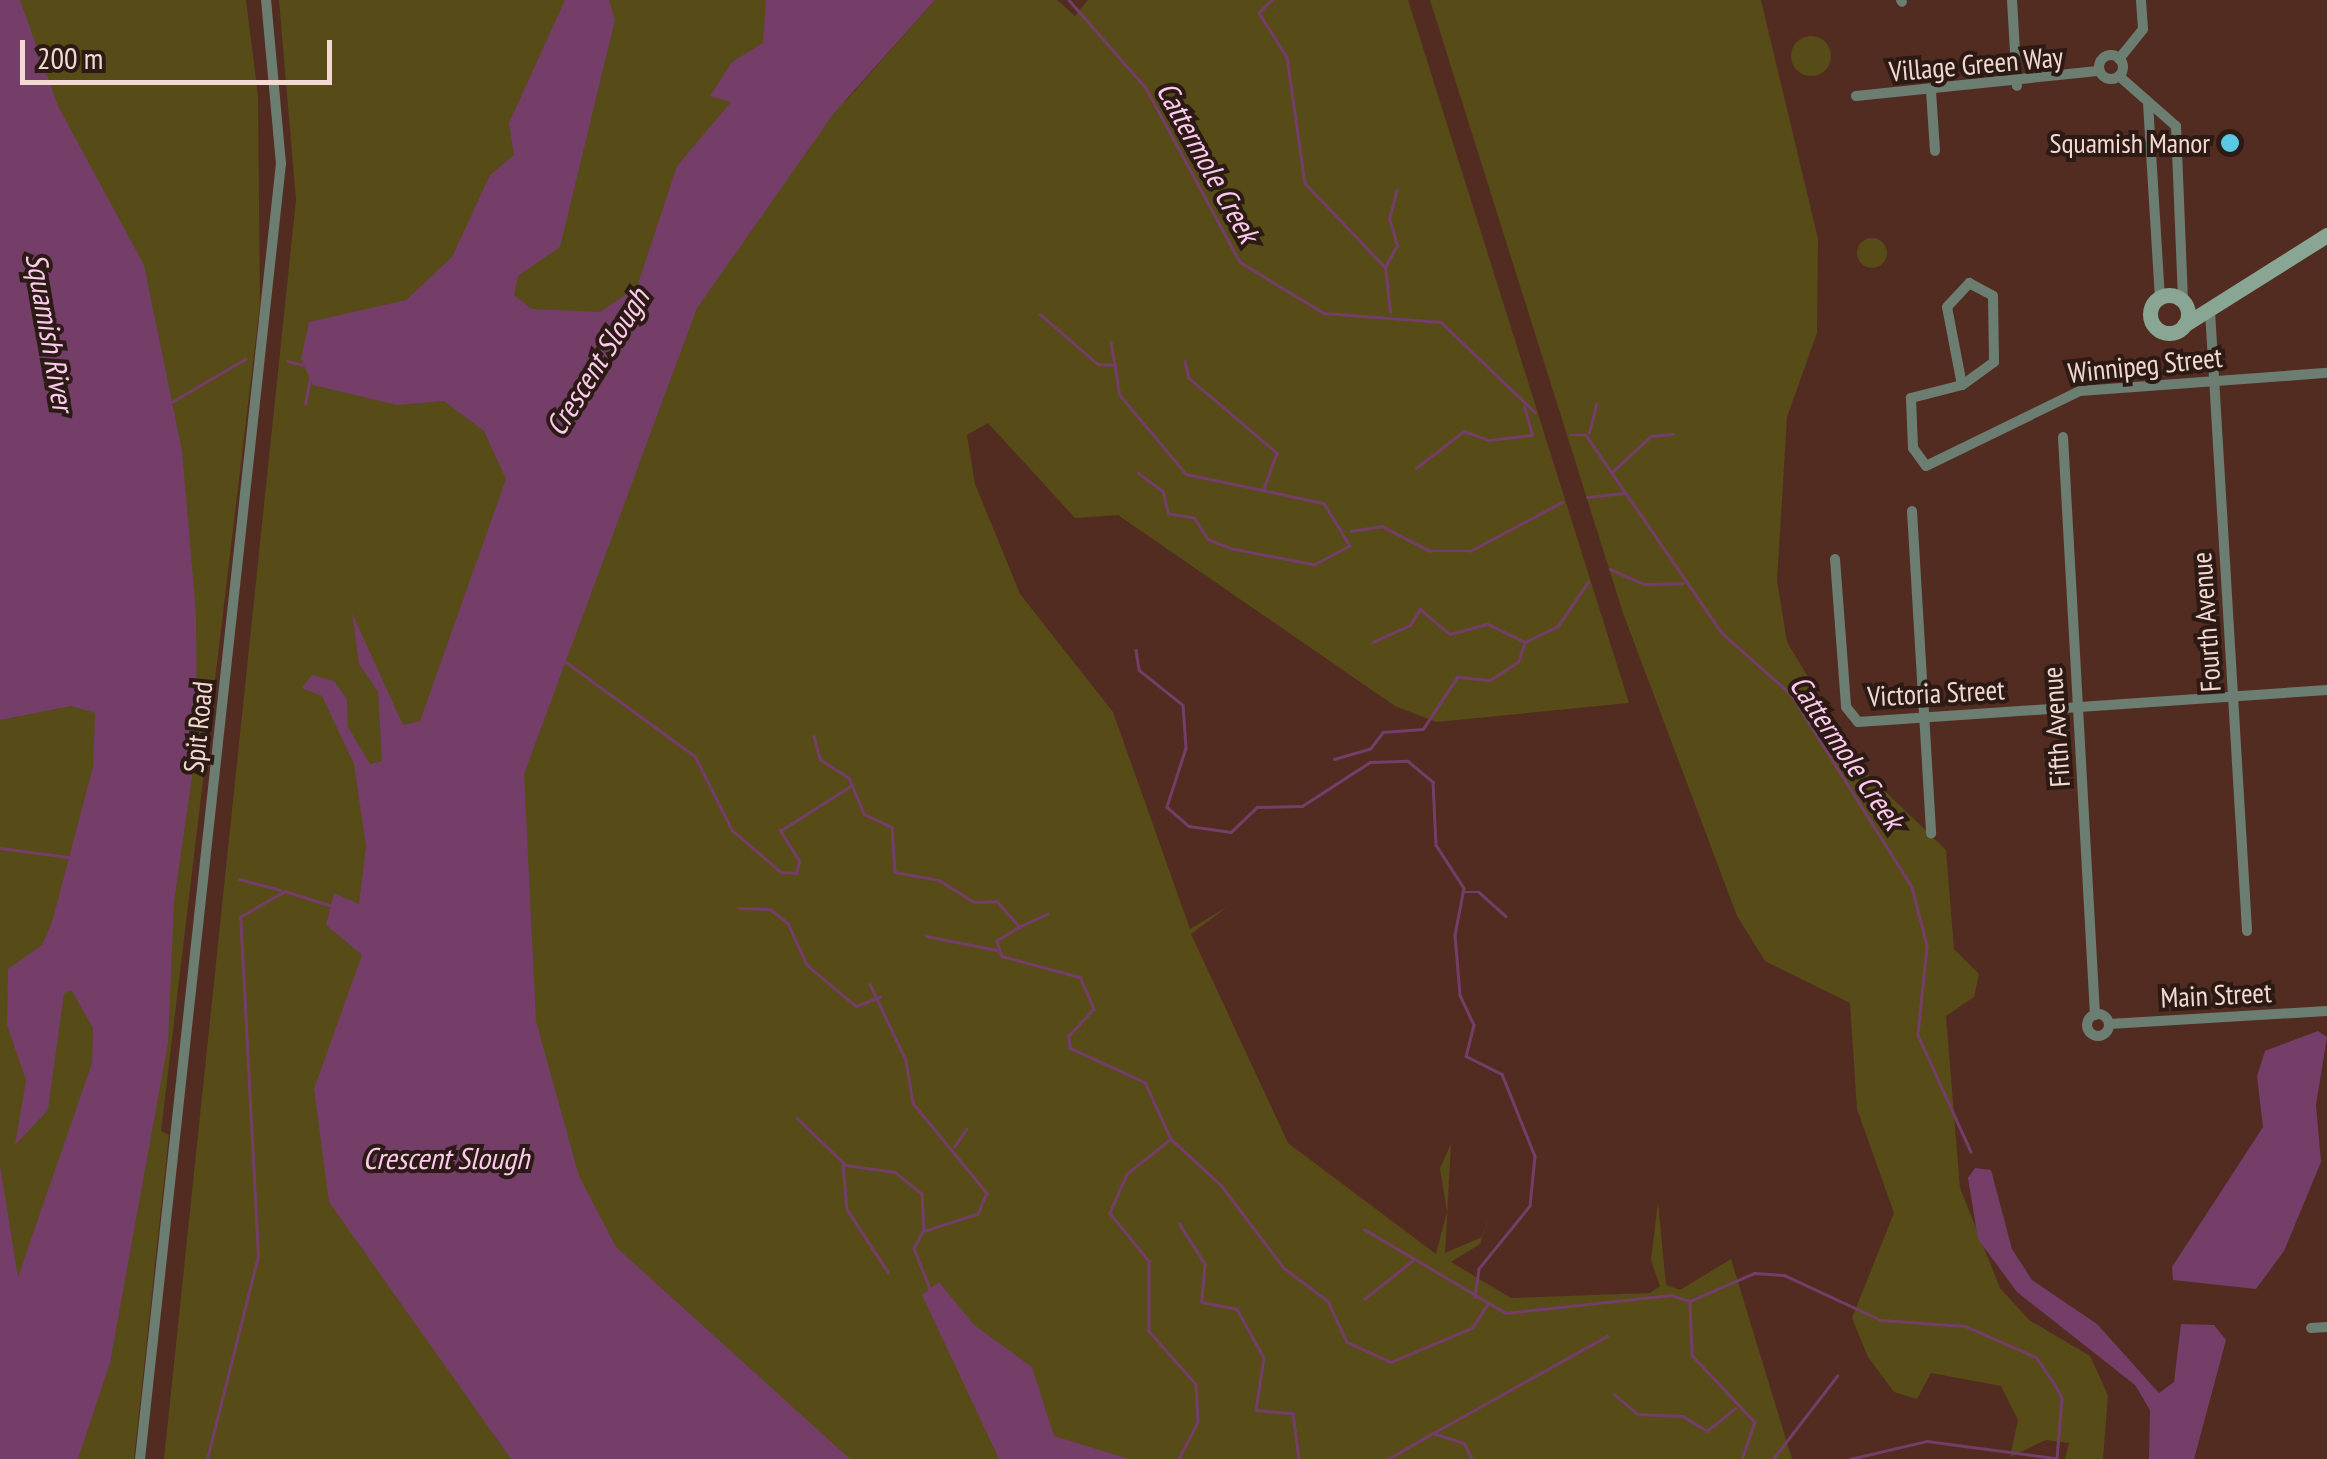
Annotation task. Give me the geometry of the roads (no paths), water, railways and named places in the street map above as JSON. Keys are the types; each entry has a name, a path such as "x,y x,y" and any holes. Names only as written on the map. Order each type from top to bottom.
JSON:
{"street":[{"name":"Spit Road","path":"140,1459 281,164 266,0"},
{"path":"2012,0 2017,86"},
{"path":"2120,76 2119,58 2142,29 2141,0"},
{"path":"2119,58 2105,58 2100,71 2120,76 2176,126 2184,325"},
{"name":"Village Green Way","path":"1856,96 2017,86 2100,71"},
{"path":"1932,91 1936,151"},
{"path":"2148,103 2160,298 2150,311 2155,327 2170,333 2210,310 2222,297 2327,235"},
{"path":"1970,283 1993,296 1995,357 1962,385 1948,300 1970,283"},
{"path":"2160,298 2184,302 2222,297"},
{"name":"Fourth Avenue","path":"2210,310 2248,931"},
{"name":"Winnipeg Street","path":"1962,385 1911,398 1913,448 1926,466 2064,394 2327,373"},
{"name":"Fifth Avenue","path":"2062,437 2095,1014"},
{"path":"1912,511 1930,833"},
{"name":"Victoria Street","path":"1835,559 1850,716 1923,717 2327,690"},
{"name":"Main Street","path":"2109,1024 2327,1011"},
{"path":"2095,1014 2109,1024 2091,1034 2095,1014"},
{"path":"2310,1328 2327,1327"}],"water":[{"name":"Squamish River","path":"0,0 20,0 58,106 144,265 182,451 196,613 197,742 174,902 168,1043 110,1363 78,1459 0,1459 0,1165 18,1277 92,1063 93,1028 72,991 64,993 48,1110 15,1145 26,1080 7,1025 8,969 42,945 52,922 93,767 95,713 71,706 0,720"},
{"name":"Crescent Slough","path":"565,0 609,0 615,20 560,247 518,276 514,295 532,309 600,312 637,287 677,166 731,102 710,96 732,62 763,43 766,0 935,0 834,113 697,308 524,774 536,1021 579,1176 616,1247 850,1459 511,1459 329,1202 314,1089 362,955 326,925 334,893 359,904 366,846 354,764 322,696 302,688 312,675 334,681 347,699 348,727 370,764 382,761 378,692 359,664 352,613 403,725 420,721 506,479 484,431 444,401 397,405 313,385 301,359 309,322 406,300 452,257 490,175 514,155 509,123"},
{"path":"2318,1031 2327,1037 2316,1105 2321,1162 2284,1251 2256,1289 2173,1280 2172,1267 2263,1127 2257,1076 2265,1051"},
{"path":"1975,1168 1991,1170 2012,1249 2032,1280 2097,1324 2159,1393 2174,1382 2181,1324 2214,1325 2226,1340 2194,1459 2149,1459 2150,1410 2135,1385 2017,1292 1978,1239 1968,1178"},
{"path":"939,1282 974,1325 1032,1367 1054,1436 1129,1459 999,1459 922,1295"}],"waterway":[{"name":"Cattermole Creek","path":"1069,0 1146,88 1240,262 1324,313 1441,322 1535,412"},
{"path":"1272,0 1259,13 1287,57 1305,183 1385,267"},
{"path":"1390,312 1385,267 1397,245 1389,219 1397,190"},
{"path":"1040,314 1098,364 1115,365 1120,395 1186,474 1324,503 1350,546 1315,565 1232,549 1208,540 1194,518 1168,514 1163,492 1138,473"},
{"path":"1111,342 1115,365"},
{"path":"170,403 245,359"},
{"path":"287,361 304,365"},
{"path":"1185,361 1189,378 1277,453 1264,488"},
{"path":"305,404 310,378"},
{"path":"1589,433 1596,404"},
{"path":"1416,468 1464,431 1489,440 1532,435 1524,407"},
{"path":"1612,472 1651,436 1673,434"},
{"name":"Cattermole Creek","path":"1571,435 1586,435 1722,633 1791,694 1912,887 1927,946 1918,1035 1971,1152"},
{"path":"1587,497 1624,493"},
{"path":"1351,531 1382,526 1430,551 1470,551 1562,502"},
{"path":"1610,569 1643,584 1682,583"},
{"path":"1373,642 1410,625 1420,609 1450,634 1488,624 1525,642 1558,626 1588,582"},
{"path":"1334,759 1370,749 1383,732 1423,729 1457,677 1490,680 1518,662 1525,642"},
{"path":"1136,650 1139,670 1183,705 1186,748 1167,807 1189,826 1231,832 1257,807 1302,806 1370,762 1408,761 1433,782 1436,845 1464,888 1455,935 1460,995 1474,1025 1466,1056 1502,1074 1535,1156 1530,1206 1479,1269 1475,1297"},
{"path":"566,662 695,756 732,830 781,872 796,873 799,861 780,831 852,785"},
{"path":"814,736 820,759 849,778 864,814 892,827 895,872 939,880 974,902 997,901 1020,927 997,941 1002,956 1080,977 1094,1009 1069,1036 1070,1048 1145,1082 1171,1139 1221,1185 1284,1268 1328,1301 1347,1342 1391,1362 1472,1328 1488,1303"},
{"path":"0,848 68,857"},
{"path":"239,879 281,890"},
{"path":"207,1459 258,1256 240,917 285,891 332,906"},
{"path":"1463,892 1479,892 1506,916"},
{"path":"739,908 770,909 788,923 807,965 856,1006 880,997"},
{"path":"1021,926 1047,914"},
{"path":"926,936 997,950"},
{"path":"870,984 906,1060 913,1103 987,1193 978,1214 923,1232"},
{"path":"797,1118 844,1163"},
{"path":"954,1147 966,1129"},
{"path":"1171,1139 1127,1174 1110,1213 1149,1261 1149,1331 1196,1384 1198,1422 1179,1459"},
{"path":"843,1165 847,1209 888,1272"},
{"path":"845,1165 895,1172 922,1194 924,1230 914,1248 930,1289"},
{"path":"1179,1223 1205,1264 1202,1302 1237,1309 1264,1358 1256,1410 1293,1413 1299,1459"},
{"path":"1364,1229 1506,1313 1671,1295 1690,1301 1754,1273 1784,1275 1881,1320 1965,1326 2036,1357 2053,1381 2062,1398 2057,1459"},
{"path":"1364,1299 1412,1261"},
{"path":"1690,1302 1692,1355 1755,1422 1742,1459"},
{"path":"1419,1441 1607,1336"},
{"path":"1773,1459 1837,1376"},
{"path":"1614,1394 1638,1414 1683,1416 1707,1431 1735,1408"},
{"path":"1388,1459 1433,1433 1464,1443 1472,1459"},
{"path":"1850,1459 1927,1441 2055,1458"}],"place":[{"name":"Squamish Manor","path":"2230,143"}]}
